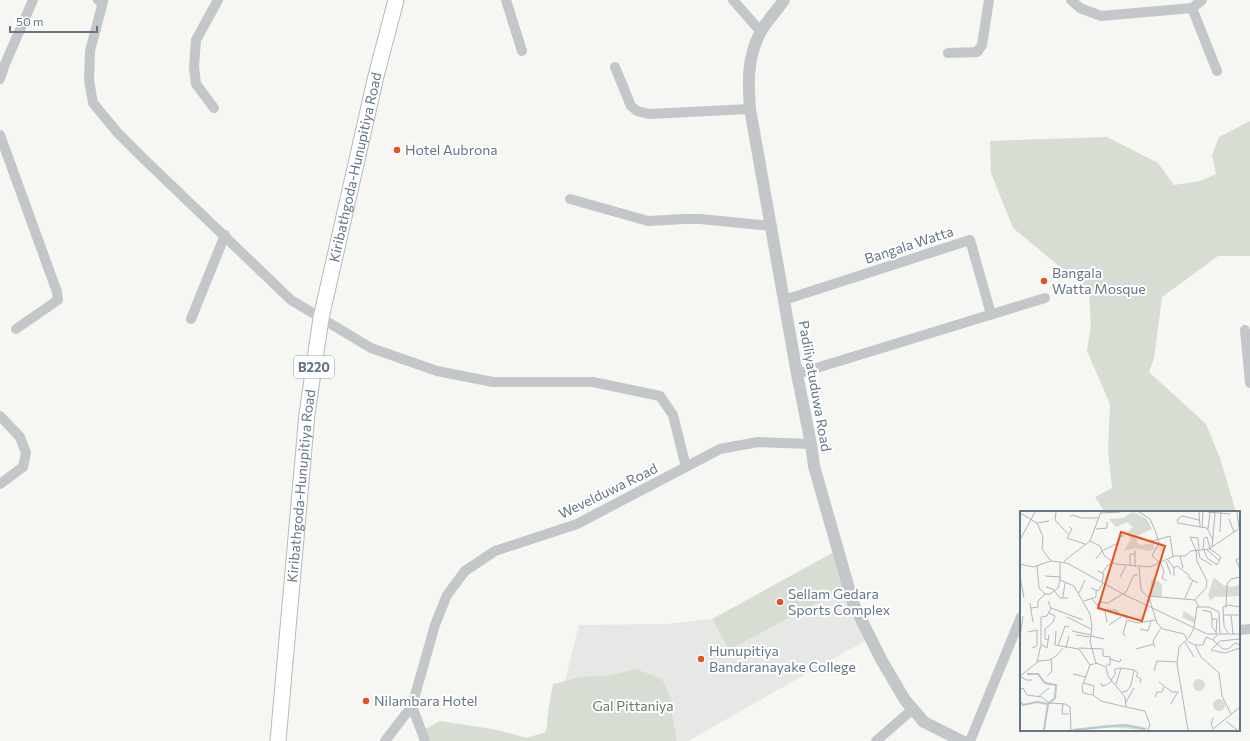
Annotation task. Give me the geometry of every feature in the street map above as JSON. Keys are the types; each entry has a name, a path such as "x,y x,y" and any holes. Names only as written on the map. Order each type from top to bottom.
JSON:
{"main road":[{"name":"Kiribathgoda-Hunupitiya Road","path":"278,741 307,414 321,318 376,76 396,0"}],"street":[{"path":"0,79 33,0"},
{"path":"98,0 104,2 90,51 89,80 93,103 117,132 291,300 371,348 437,371 493,382 593,382 660,396 673,414 686,467"},
{"path":"214,108 196,84 194,67 196,40 218,0"},
{"path":"506,0 522,51"},
{"path":"733,0 761,32"},
{"name":"Padiliyatuduwa Road","path":"784,0 761,32 750,65 748,81 750,109 814,466 853,603 882,661 905,700 924,722 962,741"},
{"path":"948,52 977,52 982,45 989,0"},
{"path":"1071,0 1080,8 1101,16 1192,8 1202,0"},
{"path":"1192,8 1217,71"},
{"path":"615,68 631,106 637,111 649,114 750,109"},
{"path":"0,135 58,292 58,300 16,329"},
{"path":"570,199 648,221 700,219 772,226"},
{"path":"191,319 225,235"},
{"name":"Bangala Watta","path":"784,300 970,240 991,314"},
{"path":"797,374 1045,298"},
{"path":"1245,330 1250,383"},
{"path":"0,416 20,437 26,453 23,467 0,484"},
{"name":"Wevelduwa Road","path":"385,741 412,706 438,618 447,595 466,571 495,551 577,524 654,485 720,449 758,442 811,444"},
{"path":"970,741 1020,619"},
{"path":"1240,630 1250,629"},
{"path":"412,706 425,741"},
{"path":"876,741 913,709"}],"shaded area":[{"name":"Hunupitiya Bandaranayake College","path":"848,586 870,638 688,741 677,741 671,699 636,669 609,675 580,677 565,681 579,625 666,624 712,619 729,650"}],"green space":[{"path":"1250,121 1250,256 1218,256 1162,297 1154,359 1149,372 1206,424 1220,458 1236,511 1104,511 1095,497 1112,488 1108,450 1110,404 1087,351 1091,326 1089,291 1013,228 991,173 990,141 1107,137 1158,163 1174,185 1200,181 1216,174 1212,155 1219,137"},
{"name":"Sellam Gedara Sports Complex","path":"838,550 848,586 729,650 712,619"},
{"name":"Gal Pittaniya","path":"636,669 662,679 671,699 677,741 424,741 422,731 440,721 498,730 526,738 546,732 553,684 580,677 609,675"}],"place":[{"name":"Hotel Aubrona","path":"397,150"},
{"name":"Bangala Watta Mosque","path":"1044,281"},
{"name":"Sellam Gedara Sports Complex","path":"780,602"},
{"name":"Hunupitiya Bandaranayake College","path":"701,659"},
{"name":"Nilambara Hotel","path":"366,701"}]}
